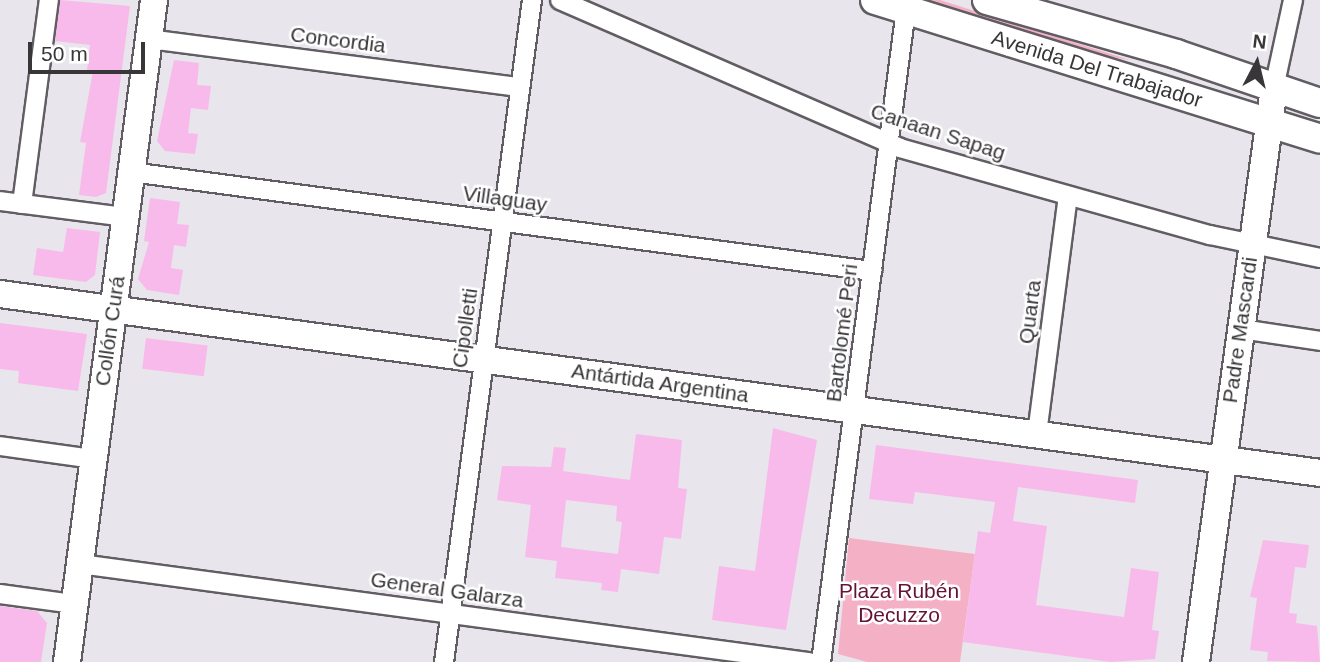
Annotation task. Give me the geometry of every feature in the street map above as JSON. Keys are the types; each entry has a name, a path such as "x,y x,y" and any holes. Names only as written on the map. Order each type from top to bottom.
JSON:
{"main road":[{"name":"Collón Curá","path":"67,662 154,0"},
{"name":"Avenida Del Trabajador","path":"875,0 1320,139"},
{"name":"Avenida Del Trabajador","path":"987,0 1320,103"},
{"name":"Padre Mascardi","path":"1196,662 1274,88"},
{"name":"Antártida Argentina","path":"0,294 1320,473"}],"street":[{"path":"22,204 49,0"},
{"name":"Cipolletti","path":"444,662 532,0"},
{"name":"Canaan Sapag","path":"560,0 888,144 1068,196 1252,244 1320,258"},
{"name":"Padre Mascardi","path":"1274,88 1293,0"},
{"name":"Bartolomé Peri","path":"821,662 906,9"},
{"name":"Concordia","path":"149,39 520,87"},
{"path":"1152,51 1258,85 1260,89 1150,57 1152,51"},
{"path":"1145,72 1251,106 1252,110 1143,78 1145,72"},
{"name":"Villaguay","path":"131,172 872,271"},
{"name":"Quarta","path":"1037,434 1068,196"},
{"path":"0,201 125,217"},
{"path":"1241,329 1320,341"},
{"path":"0,446 94,459"},
{"name":"General Galarza","path":"80,564 809,662"},
{"path":"0,594 74,604"}],"green space":[{"path":"921,0 940,0 1130,60 1093,54"},
{"name":"Plaza Rubén Decuzzo","path":"849,538 975,554 960,662 867,662 838,654"}],"building":[{"path":"60,0 130,6 106,193 96,197 79,195 86,143 80,142 93,71 87,70 90,45 55,41"},
{"path":"174,60 199,63 197,85 211,86 208,110 191,108 188,133 198,134 195,154 165,151 157,141"},
{"path":"150,198 180,202 177,224 189,225 186,247 174,245 171,268 183,270 179,295 147,290 138,279 149,242 144,241"},
{"path":"67,228 100,232 95,275 86,282 33,275 37,248 63,252"},
{"path":"0,323 87,334 78,391 18,383 19,371 0,369"},
{"path":"146,338 208,346 204,376 142,369"},
{"path":"773,428 817,440 786,630 712,620 719,566 755,571"},
{"path":"636,434 682,440 678,488 687,489 681,539 664,537 659,574 621,569 618,592 601,590 602,583 555,578 557,561 525,557 531,505 497,500 502,466 551,467 554,447 566,448 563,471 630,480","holes":["566,500 617,506 616,521 622,522 618,554 561,547"]},
{"path":"876,445 1138,480 1135,503 1018,487 1013,521 1047,526 1036,605 1124,617 1131,568 1159,572 1152,630 1159,631 1155,659 1111,662 963,642 978,531 990,533 995,502 915,492 913,504 869,499"},
{"path":"1263,540 1309,545 1306,568 1295,567 1289,613 1297,614 1296,623 1317,626 1320,662 1267,661 1268,652 1250,650 1257,598 1250,597"},
{"path":"0,606 37,611 47,623 41,662 0,662"}]}
